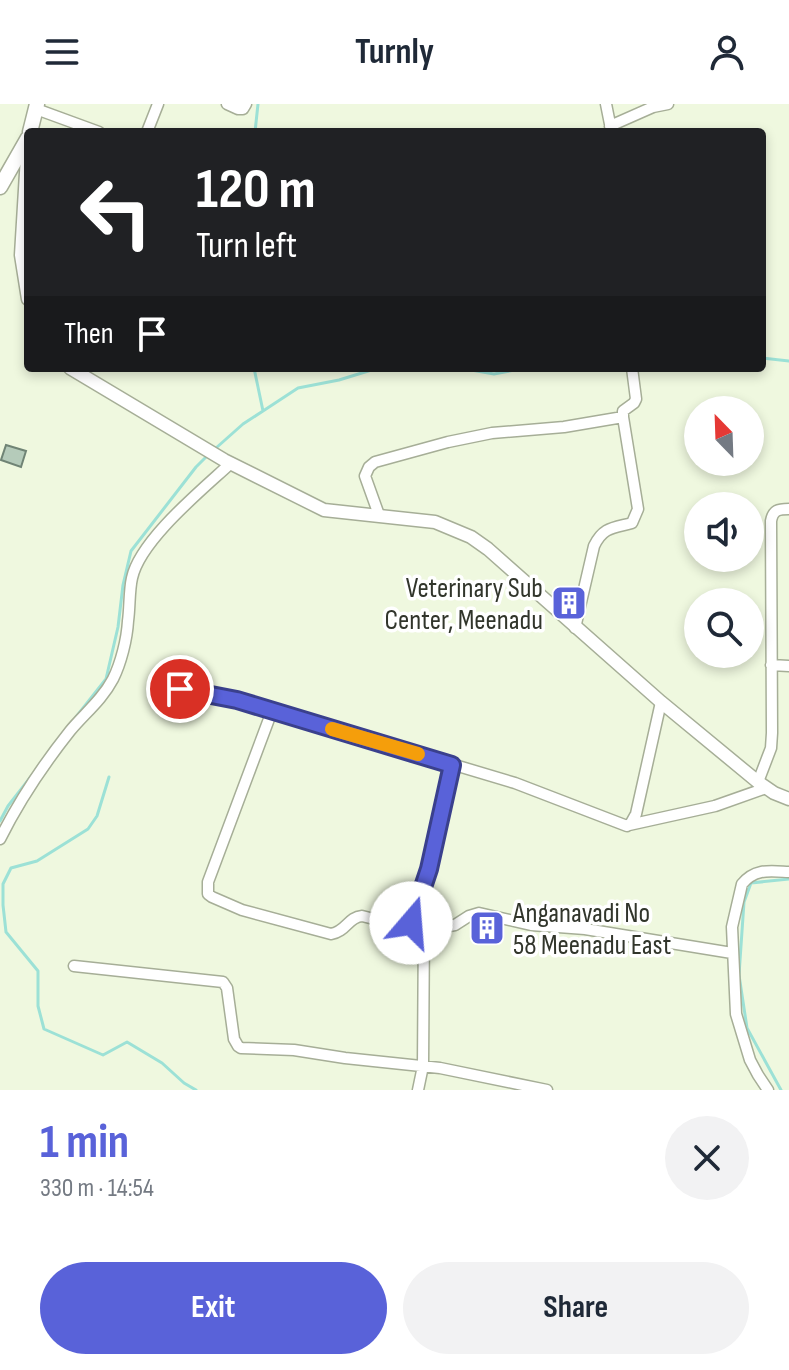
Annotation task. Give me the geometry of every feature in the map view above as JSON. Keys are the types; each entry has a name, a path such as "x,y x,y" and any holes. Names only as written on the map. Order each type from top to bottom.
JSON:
{"main road":[{"path":"31,128 36,107"},
{"path":"0,187 24,146"}],"street":[{"path":"149,128 158,104"},
{"path":"227,104 243,109 246,104"},
{"path":"606,104 611,128"},
{"path":"613,128 653,107 668,104"},
{"path":"36,107 89,128"},
{"path":"24,205 21,255 24,274"},
{"path":"77,372 228,462 324,510 435,522 471,537 661,702 762,785 789,799"},
{"path":"575,628 599,536 607,529 632,523 638,509 623,417 623,411 636,399 633,372"},
{"path":"379,515 365,480 366,471 372,463 492,433 564,427 623,417"},
{"path":"0,839 43,766 111,682 128,626 132,578 137,562 154,539 228,462"},
{"path":"762,785 772,741 771,521 776,510 789,509"},
{"path":"771,665 789,666"},
{"path":"180,689 237,700 515,783 623,826 715,806 762,785"},
{"path":"629,825 636,814 661,702"},
{"path":"272,711 208,882 208,894 212,897 242,910 331,934 342,931 356,917 406,926 418,920 443,927 479,913 531,925 585,929 732,953"},
{"path":"418,1090 423,1066 418,920 452,765"},
{"path":"768,1090 750,1060 736,1014 732,927 742,884 750,875 763,871 789,872"},
{"path":"74,966 223,982 227,988 234,1039 241,1048 294,1050 423,1066 547,1090"}],"building":[{"path":"6,445 26,451 21,467 1,460"},
{"name":"Anganavadi No 58 Meenadu East","path":"483,922 496,925 491,936 479,931"}],"waterway":[{"path":"255,128 258,104"},
{"path":"766,358 789,361"},
{"path":"216,448 263,411 255,372"},
{"path":"263,411 298,388 365,372"},
{"path":"483,372 504,372"},
{"path":"76,717 106,679 131,551 207,456"},
{"path":"0,821 33,774"},
{"path":"109,777 97,816 88,829 37,861 11,868 3,884 6,932 38,971 38,1006 44,1029 103,1055 127,1042 162,1063 196,1090"},
{"path":"781,1090 747,1028 739,975 744,902 751,883 789,879"}],"slow traffic":[{"path":"332,729 418,754"}],"place":[{"name":"Veterinary Sub Center, Meenadu","path":"569,603"},
{"name":"Anganavadi No 58 Meenadu East","path":"487,928"}],"route":[{"path":"180,689 237,700 452,765 429,869 411,923"}]}
